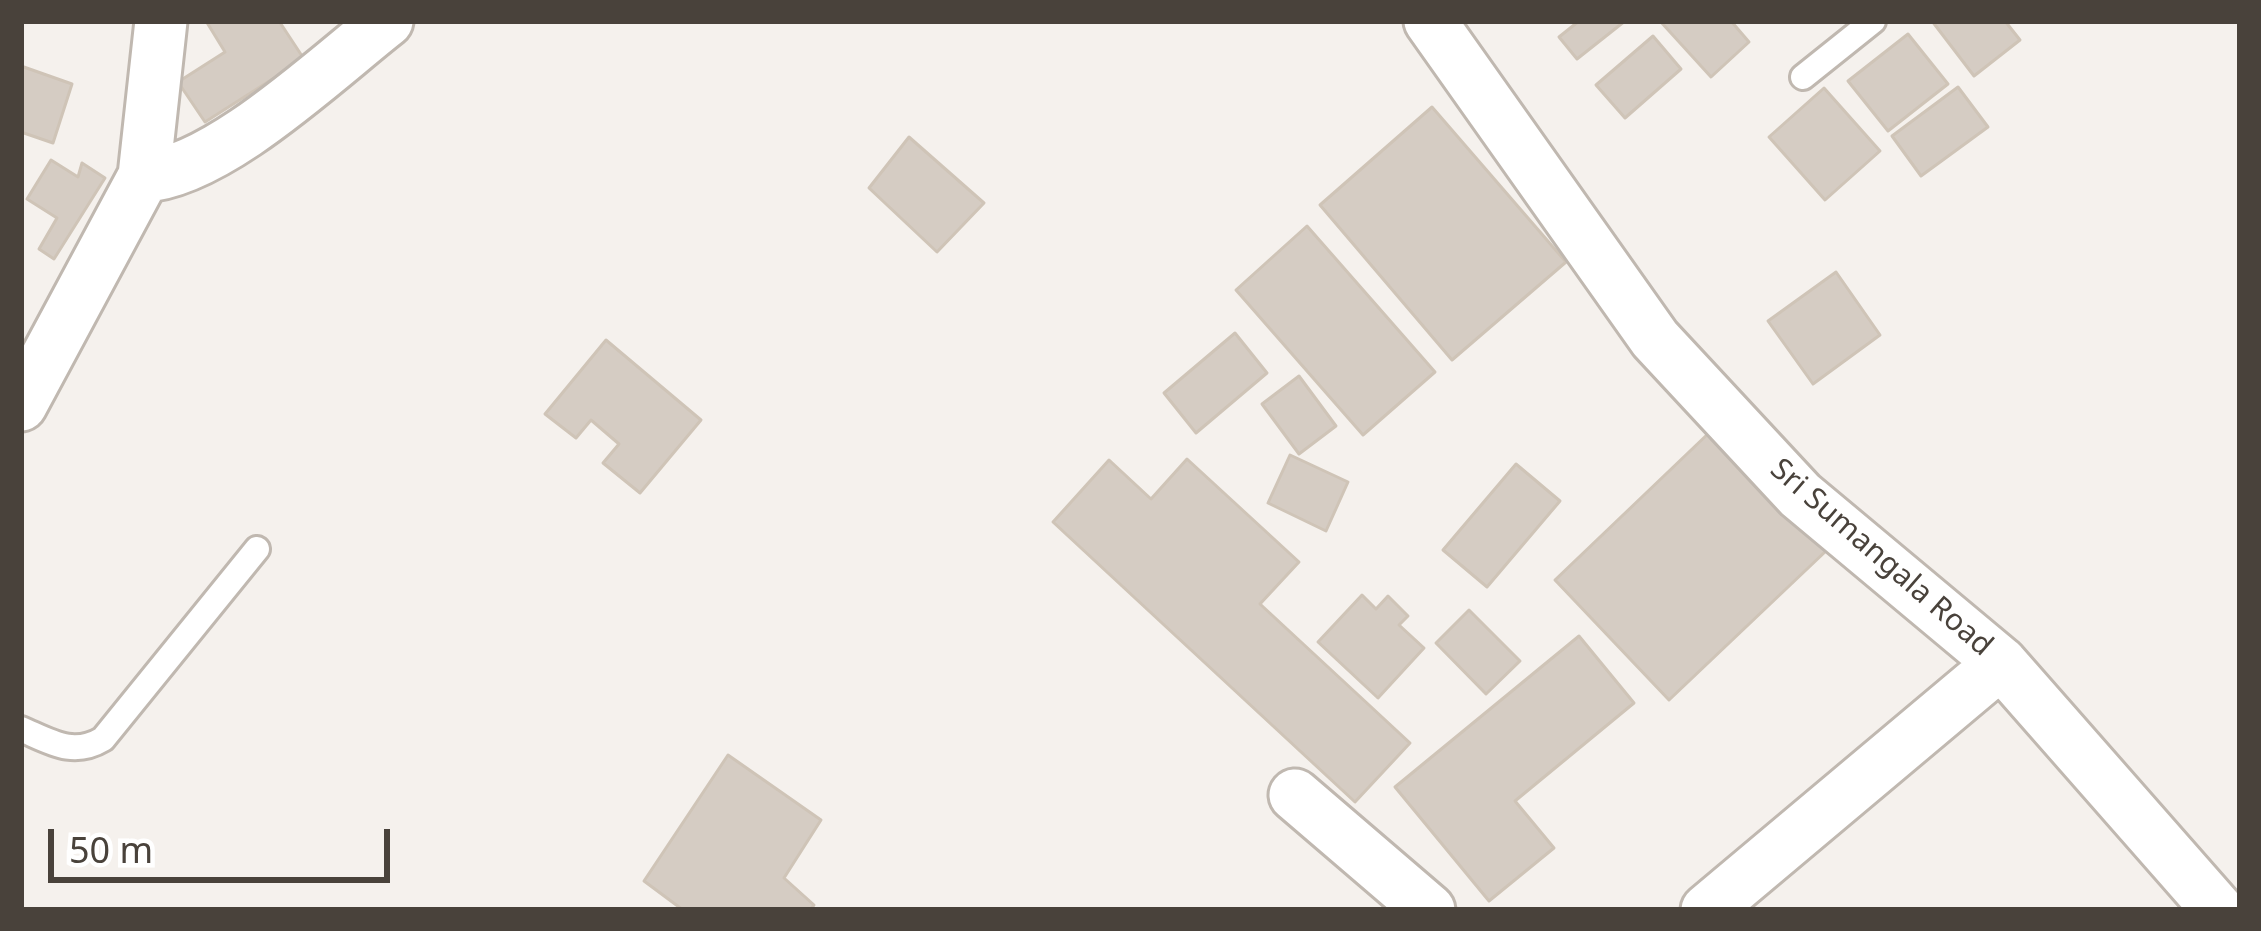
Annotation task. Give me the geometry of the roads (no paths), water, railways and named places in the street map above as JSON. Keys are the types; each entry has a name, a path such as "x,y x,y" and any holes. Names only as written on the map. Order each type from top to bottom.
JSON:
{"street":[{"path":"21,406 144,176 161,21"},
{"path":"144,176 168,175 232,142 387,21"},
{"name":"Sri Sumangala Road","path":"1430,21 1655,339 1800,495 2001,663 2218,910"},
{"path":"1707,910 2001,663"},
{"path":"1295,795 1429,910"}],"lane":[{"path":"1802,77 1873,21"},
{"path":"21,729 67,749 86,749 103,739 257,549"}]}
